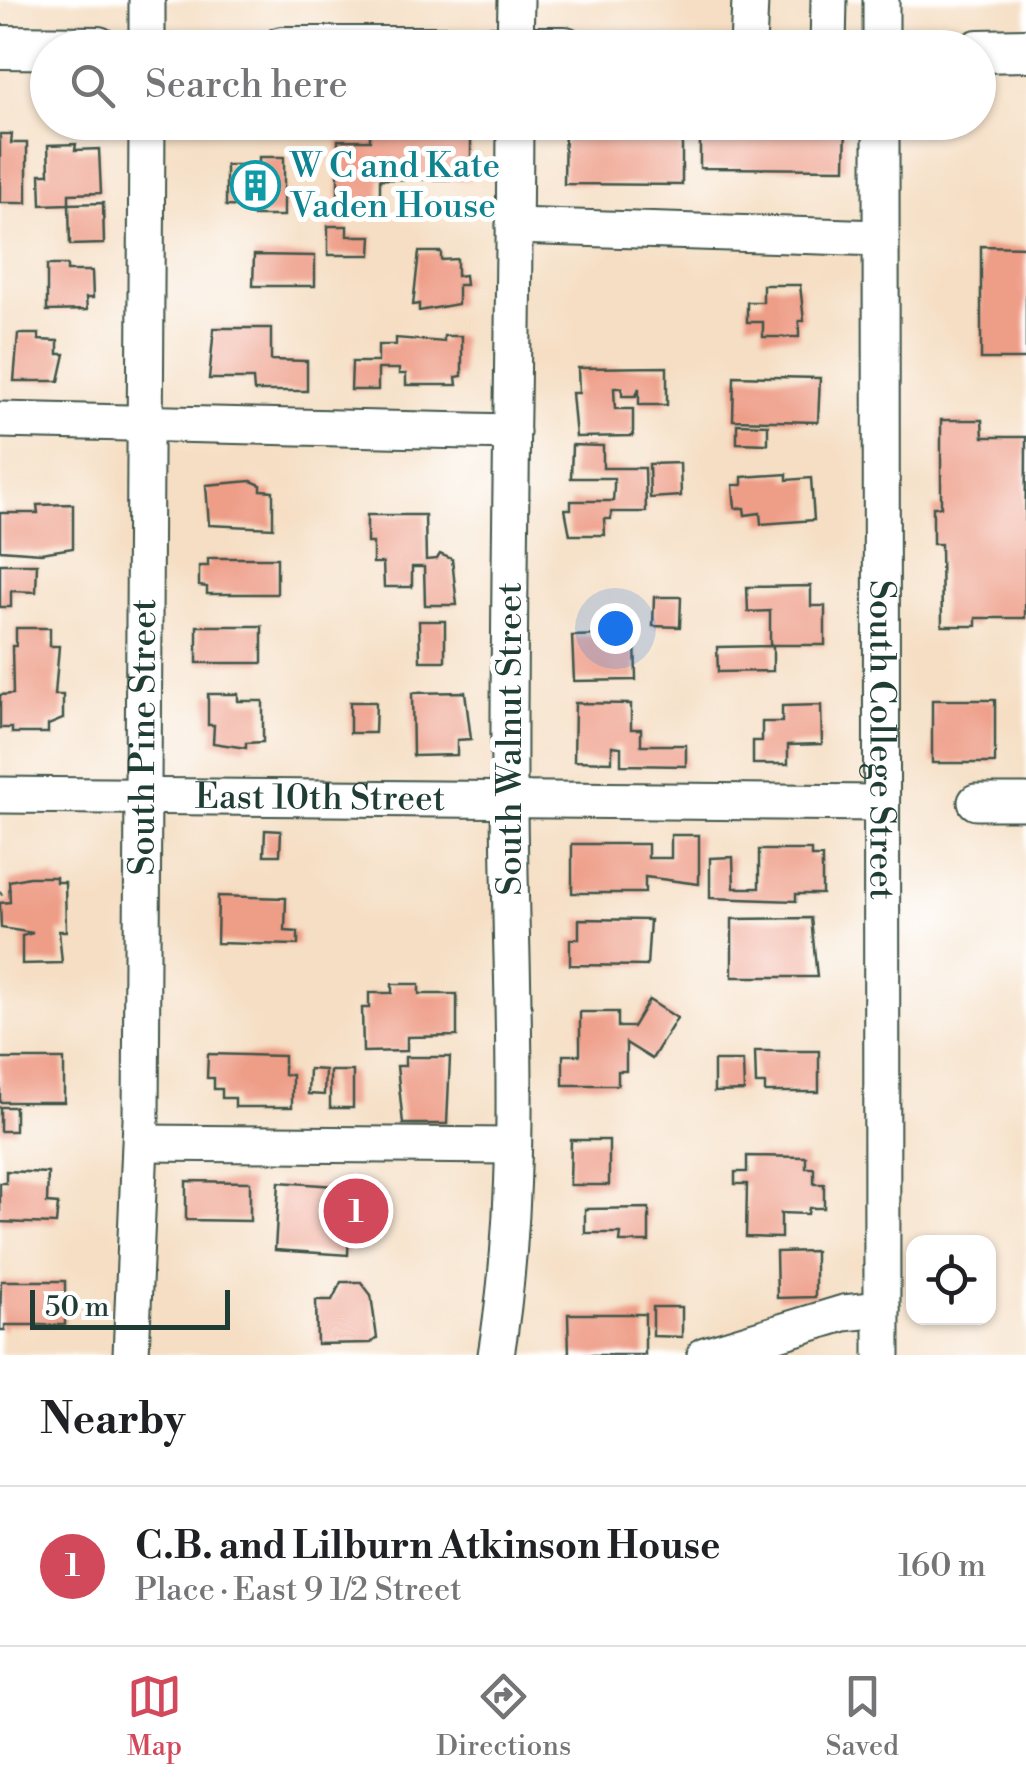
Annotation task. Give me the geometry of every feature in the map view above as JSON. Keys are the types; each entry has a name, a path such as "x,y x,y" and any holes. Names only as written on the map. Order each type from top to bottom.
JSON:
{"main road":[{"path":"0,47 30,47"},
{"path":"996,51 1026,50"}],"street":[{"path":"147,0 148,30"},
{"path":"515,30 516,0"},
{"path":"749,30 750,0"},
{"path":"829,30 830,0"},
{"path":"881,0 881,30"},
{"name":"South Pine Street","path":"131,1355 141,1142 147,140"},
{"name":"South Walnut Street","path":"496,1355 510,1228 512,1146 509,799 515,140"},
{"name":"South College Street","path":"881,140 882,1355"},
{"path":"514,226 880,238"},
{"path":"0,420 512,432"},
{"name":"East 10th Street","path":"0,795 879,803"},
{"path":"976,802 1026,802"},
{"path":"141,1142 512,1146"},
{"path":"704,1355 844,1314 882,1309"}],"path":[{"path":"0,894 10,888"}],"building":[{"path":"0,134 12,134 11,143 27,143 27,203 0,203"},
{"path":"338,140 471,140 471,180 380,179 380,210 338,210"},
{"path":"565,140 682,140 682,185 564,184"},
{"path":"700,140 846,140 845,169 700,168"},
{"path":"76,144 75,150 99,149 101,193 69,194 69,204 41,205 40,174 49,174 48,145"},
{"name":"W C and Kate Vaden House","path":"259,157 284,157 284,216 253,216 254,207 226,206 226,165 259,165"},
{"path":"103,203 104,244 70,245 69,204"},
{"path":"328,226 347,226 347,236 372,236 371,255 328,255"},
{"path":"981,246 1026,247 1026,359 981,359"},
{"path":"419,252 441,252 441,260 457,259 457,276 465,275 466,285 458,285 458,304 419,311 419,304 413,305"},
{"path":"254,255 315,256 315,286 253,286"},
{"path":"47,265 67,265 67,271 92,271 93,298 86,298 87,310 47,311"},
{"path":"763,285 800,285 804,321 799,321 799,337 763,337 763,322 747,322 747,302 763,302"},
{"path":"214,328 271,328 271,360 307,361 307,391 254,391 253,379 209,379"},
{"path":"18,334 39,334 39,340 58,341 58,354 65,354 59,381 14,381"},
{"path":"444,336 462,336 462,376 456,377 457,385 406,385 406,374 399,374 399,369 378,369 378,390 351,390 352,362 378,362 378,345 396,345 396,338 444,342"},
{"path":"667,367 667,405 639,405 639,388 636,396 622,396 622,388 614,388 615,409 633,409 633,436 576,437 572,393 579,393 578,368"},
{"path":"734,376 820,378 818,422 733,420"},
{"path":"941,420 982,420 983,437 1026,437 1025,618 976,618 976,626 942,626 941,544 933,544 933,507 941,507"},
{"path":"737,424 768,425 768,444 737,443"},
{"path":"572,445 603,446 603,468 645,468 646,512 611,512 611,519 604,519 605,535 570,535 565,509 571,509 571,501 613,501 614,487 614,478 571,478"},
{"path":"680,463 681,496 650,498 649,464"},
{"path":"787,474 787,480 811,478 814,520 761,524 760,513 745,515 744,508 735,508 733,485 742,485 742,477"},
{"path":"251,481 261,485 261,490 273,491 273,528 209,525 206,485"},
{"path":"73,504 73,548 41,553 0,550 0,513 38,513 37,505"},
{"path":"367,515 425,515 426,560 437,559 440,554 452,559 457,605 425,605 424,567 412,567 412,587 384,587 383,563 373,563 373,543 367,543"},
{"path":"208,558 277,558 277,594 207,594 207,587 199,586 199,566 208,566"},
{"path":"0,564 37,564 36,592 11,591 11,607 0,607"},
{"path":"811,586 811,606 825,606 825,645 770,645 770,611 748,612 747,587"},
{"path":"654,597 681,597 680,627 653,626"},
{"path":"419,621 445,621 445,661 420,661"},
{"path":"197,626 262,626 262,663 197,663"},
{"path":"16,628 50,628 50,646 59,646 55,695 63,695 63,719 48,725 48,733 12,733 12,728 0,728 0,695 13,694 12,646 16,646"},
{"path":"635,634 636,680 574,681 572,636"},
{"path":"773,646 773,671 718,672 717,647"},
{"path":"465,692 471,739 457,740 457,755 413,756 412,693"},
{"path":"208,694 238,694 238,701 263,701 263,742 246,743 246,748 213,743 214,725 208,725"},
{"path":"932,700 995,700 995,763 932,763"},
{"path":"350,702 376,702 375,733 350,733"},
{"path":"575,703 631,704 631,729 641,729 641,745 686,745 686,766 621,765 621,747 612,746 612,762 574,761"},
{"path":"821,705 822,744 788,745 788,764 753,764 753,741 762,741 762,722 782,722 782,706"},
{"path":"265,830 281,831 280,855 264,855"},
{"path":"671,835 699,835 699,884 645,877 645,893 572,893 572,844 648,844 648,858 671,858"},
{"path":"759,850 811,850 811,857 822,857 822,894 796,894 796,901 710,898 710,858 733,857 734,888 759,888"},
{"path":"56,877 56,882 65,882 66,931 59,931 62,963 22,964 22,936 33,933 1,928 0,903 10,902 9,881"},
{"path":"218,896 286,898 285,931 298,932 298,945 217,943"},
{"path":"811,918 817,977 732,977 732,919"},
{"path":"579,919 650,920 647,966 570,965 570,939 579,939"},
{"path":"392,984 419,984 419,994 457,994 457,1036 407,1037 407,1051 363,1052 362,1008 369,1008 369,993 392,993"},
{"path":"649,1000 677,1018 652,1059 626,1043 626,1071 618,1071 618,1085 563,1085 563,1055 580,1055 580,1012 618,1012 618,1027 633,1027"},
{"path":"755,1051 819,1051 819,1092 765,1092 765,1084 756,1084"},
{"path":"208,1054 284,1056 284,1075 292,1075 292,1107 235,1107 235,1098 222,1098 222,1089 214,1089 214,1078 207,1078"},
{"path":"405,1057 450,1057 447,1124 403,1124 397,1066 405,1066"},
{"path":"0,1059 64,1059 64,1102 0,1102"},
{"path":"714,1061 743,1061 744,1091 714,1092"},
{"path":"309,1069 325,1070 324,1095 308,1094"},
{"path":"330,1071 353,1071 353,1108 330,1108"},
{"path":"0,1107 15,1107 15,1131 0,1131"},
{"path":"571,1140 609,1140 609,1185 570,1185"},
{"path":"747,1156 806,1157 806,1168 814,1168 814,1184 824,1184 824,1208 809,1208 808,1214 781,1213 781,1238 746,1237 747,1184 735,1184 735,1172 747,1172"},
{"path":"6,1171 48,1173 47,1203 58,1204 56,1224 0,1222 0,1183 6,1183"},
{"path":"186,1181 250,1182 250,1221 186,1220"},
{"path":"279,1182 363,1188 360,1228 349,1227 348,1255 275,1250"},
{"path":"649,1208 649,1242 620,1242 621,1233 585,1233 585,1209"},
{"path":"815,1251 815,1297 777,1298 776,1252"},
{"path":"1,1281 65,1281 65,1325 5,1325 5,1330 0,1330"},
{"path":"341,1282 361,1282 371,1295 377,1338 371,1343 317,1344 316,1300 332,1300"},
{"path":"653,1307 682,1307 682,1337 653,1336"},
{"path":"568,1314 645,1314 645,1355 569,1355"}],"place":[{"name":"W C and Kate Vaden House","path":"255,186"},
{"name":"C.B. and Lilburn Atkinson House","path":"356,1211"}]}
